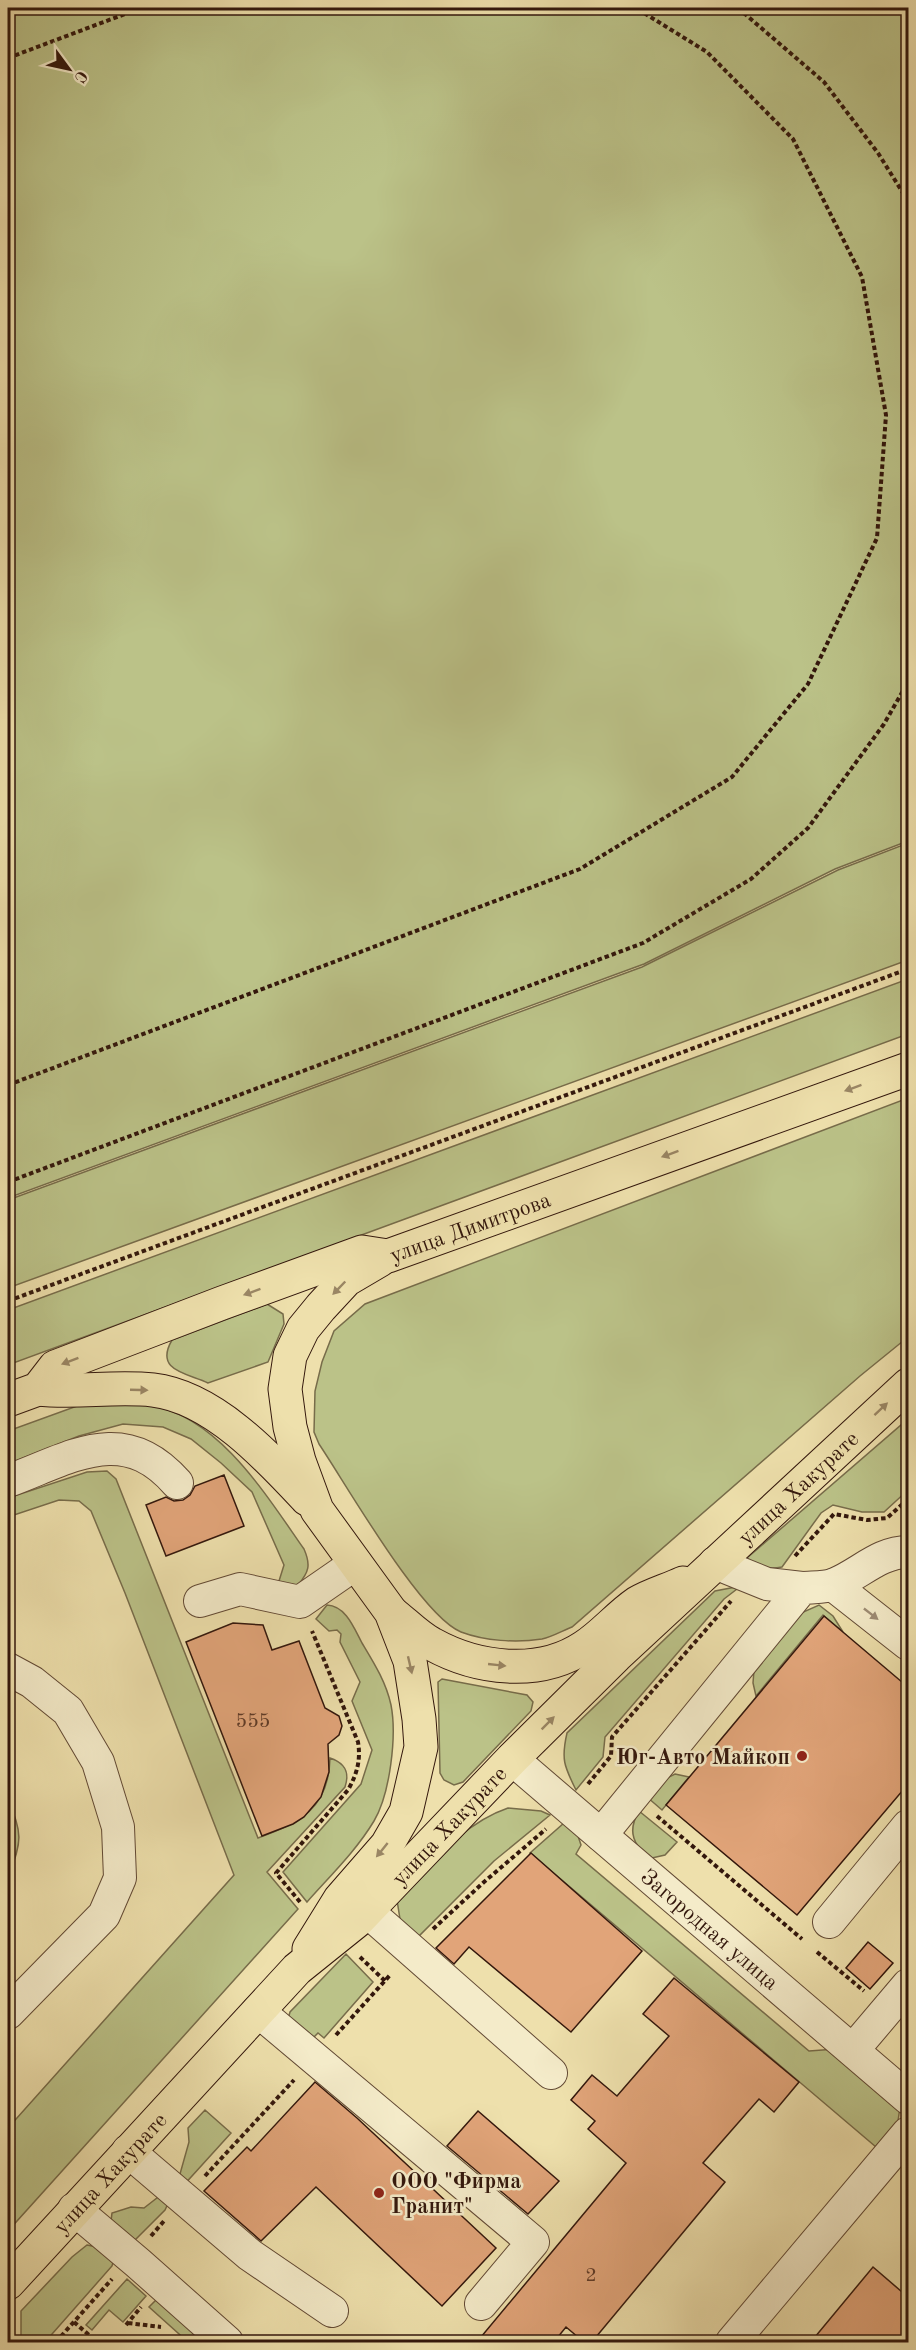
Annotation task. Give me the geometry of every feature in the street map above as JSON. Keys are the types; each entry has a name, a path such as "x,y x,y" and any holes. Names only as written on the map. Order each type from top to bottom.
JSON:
{"main road":[{"name":"улица Димитрова","path":"8,1400 38,1389 55,1367 222,1302 362,1252 388,1256 909,1068"},
{"path":"317,1510 299,1461 290,1426 285,1389 290,1356 303,1329 346,1280 388,1256"},
{"name":"улица Хакурате","path":"8,2283 297,1969 367,1911 512,1759 616,1656 909,1384"},
{"path":"38,1389 65,1392 155,1390 189,1400 212,1413 279,1469 317,1510 391,1612 430,1643 466,1660 500,1667 543,1664 567,1657 585,1647 638,1603 710,1569"},
{"path":"297,1969 340,1899 387,1845 406,1812 421,1747 419,1719 410,1661 391,1612"}],"street":[{"path":"8,1481 94,1450 113,1447 144,1456 167,1472 177,1483"},
{"path":"710,1569 767,1584 802,1588 833,1586 875,1561 899,1552 909,1552"},
{"path":"200,1602 240,1588 300,1602 355,1564"},
{"path":"833,1586 909,1644"},
{"path":"601,1835 802,1588"},
{"path":"8,1669 32,1682 68,1711 98,1762 118,1827 120,1878 104,1915 8,2013"},
{"name":"Загородная улица","path":"512,1759 909,2098"},
{"path":"818,1933 909,1826"},
{"path":"367,1911 551,2073"},
{"path":"853,2050 909,1985"},
{"path":"258,2011 533,2241 481,2304"},
{"path":"732,2343 909,2133"},
{"path":"128,2151 250,2255 332,2311"},
{"path":"74,2210 228,2343"}],"path":[{"path":"8,9 12,8"},
{"path":"8,58 141,8"},
{"path":"8,1085 580,869 732,777 808,684 877,538 886,415 862,277 793,140 707,52 636,8"},
{"path":"738,8 824,82 878,153 909,201"},
{"path":"8,1182 643,943 751,879 808,828 884,724 909,682"},
{"path":"8,1301 909,969"},
{"path":"300,1602 358,1742 360,1754 355,1777 348,1790 276,1873 302,1905"},
{"path":"655,1814 818,1933"},
{"path":"816,1951 887,2011"},
{"path":"357,1954 385,1981"},
{"path":"74,2322 97,2342"},
{"path":"128,2323 161,2327"}],"green space":[{"path":"8,8 908,8 908,841 835,869 644,964 8,1198"},
{"path":"908,843 908,960 8,1288 8,1200 642,967 838,870"},
{"path":"908,979 908,1034 8,1365 8,1310"},
{"path":"908,1098 908,1337 860,1376 572,1627 542,1639 511,1641 470,1635 445,1621 426,1602 385,1547 319,1444 314,1432 315,1391 322,1362 334,1331 365,1304"},
{"path":"267,1304 283,1314 284,1324 268,1362 208,1383 170,1365 167,1358 172,1340"},
{"path":"121,1403 153,1406 177,1413 200,1426 221,1443 258,1485 304,1549 308,1568 298,1585 285,1586 279,1581 284,1565 252,1492 191,1439 163,1427 123,1424 79,1436 8,1464 8,1431 77,1406"},
{"path":"908,1419 908,1490 884,1512 862,1512 833,1505 821,1513 782,1567 764,1567 747,1558"},
{"path":"107,1471 116,1479 258,1838 299,1819 318,1801 328,1775 330,1758 343,1765 347,1777 345,1787 267,1872 298,1909 8,2231 8,2128 234,1875 91,1511 79,1501 59,1500 8,1517 8,1498 87,1472"},
{"path":"741,1586 724,1599 605,1737 603,1757 576,1790 565,1762 564,1750 567,1733 715,1591"},
{"path":"327,1605 339,1609 349,1619 383,1681 393,1718 391,1765 380,1810 374,1821 351,1853 307,1902 283,1872 361,1784 372,1750 352,1701 360,1682 340,1642 341,1634 337,1630 329,1631 316,1619"},
{"path":"819,1605 833,1616 843,1632 823,1615 756,1696 753,1683 754,1670 801,1613"},
{"path":"442,1679 527,1695 533,1702 531,1711 463,1782 454,1785 444,1780 440,1773 438,1682"},
{"path":"675,1774 689,1777 662,1810 647,1797 663,1780"},
{"path":"8,1799 19,1837 8,1876"},
{"path":"508,1808 541,1811 550,1815 494,1861 415,1940 400,1919 397,1900 461,1835 491,1815"},
{"path":"639,1811 677,1842 665,1855 652,1858 636,1843 633,1825"},
{"path":"564,1823 578,1836 581,1845 576,1854 809,2051 836,2049 900,2107 898,2121 876,2147 530,1853"},
{"path":"346,1954 373,1982 324,2038 318,2033 308,2043 288,2019 290,2012"},
{"path":"205,2110 231,2133 182,2187 178,2181 189,2142 188,2128"},
{"path":"162,2194 171,2197 165,2210 135,2240 111,2221 112,2213 131,2207 144,2208"},
{"path":"87,2245 97,2247 114,2259 112,2266 45,2342 21,2342 21,2311 72,2257"},
{"path":"127,2279 146,2296 123,2322 109,2310 92,2330 86,2325"},
{"path":"157,2299 206,2342 188,2342 149,2307"}],"building":[{"path":"224,1475 244,1526 166,1556 146,1505 166,1497 174,1501 183,1500 190,1495 195,1486"},
{"path":"824,1616 909,1688 909,1783 797,1915 666,1805"},
{"path":"233,1623 263,1625 272,1650 299,1641 325,1708 339,1716 342,1726 339,1735 328,1744 329,1772 321,1797 304,1817 293,1824 262,1836 186,1642"},
{"path":"531,1853 642,1951 571,2032 469,1947 454,1964 436,1948"},
{"path":"868,1942 893,1963 870,1989 846,1968"},
{"path":"674,1978 799,2082 774,2112 759,2099 703,2163 725,2182 591,2343 585,2343 566,2327 553,2343 476,2343 626,2163 588,2129 595,2121 571,2100 592,2075 617,2096 669,2036 643,2014"},
{"name":"ООО \"Фирма Гранит\"","path":"315,2082 357,2118 496,2248 442,2306 316,2187 261,2241 204,2191 247,2147 251,2151"},
{"path":"478,2111 559,2181 528,2214 447,2146"},
{"path":"873,2267 909,2298 909,2343 810,2343"}],"place":[{"name":"Юг-Авто Майкоп","path":"802,1756"},
{"name":"ООО \"Фирма Гранит\"","path":"379,2193"}]}
